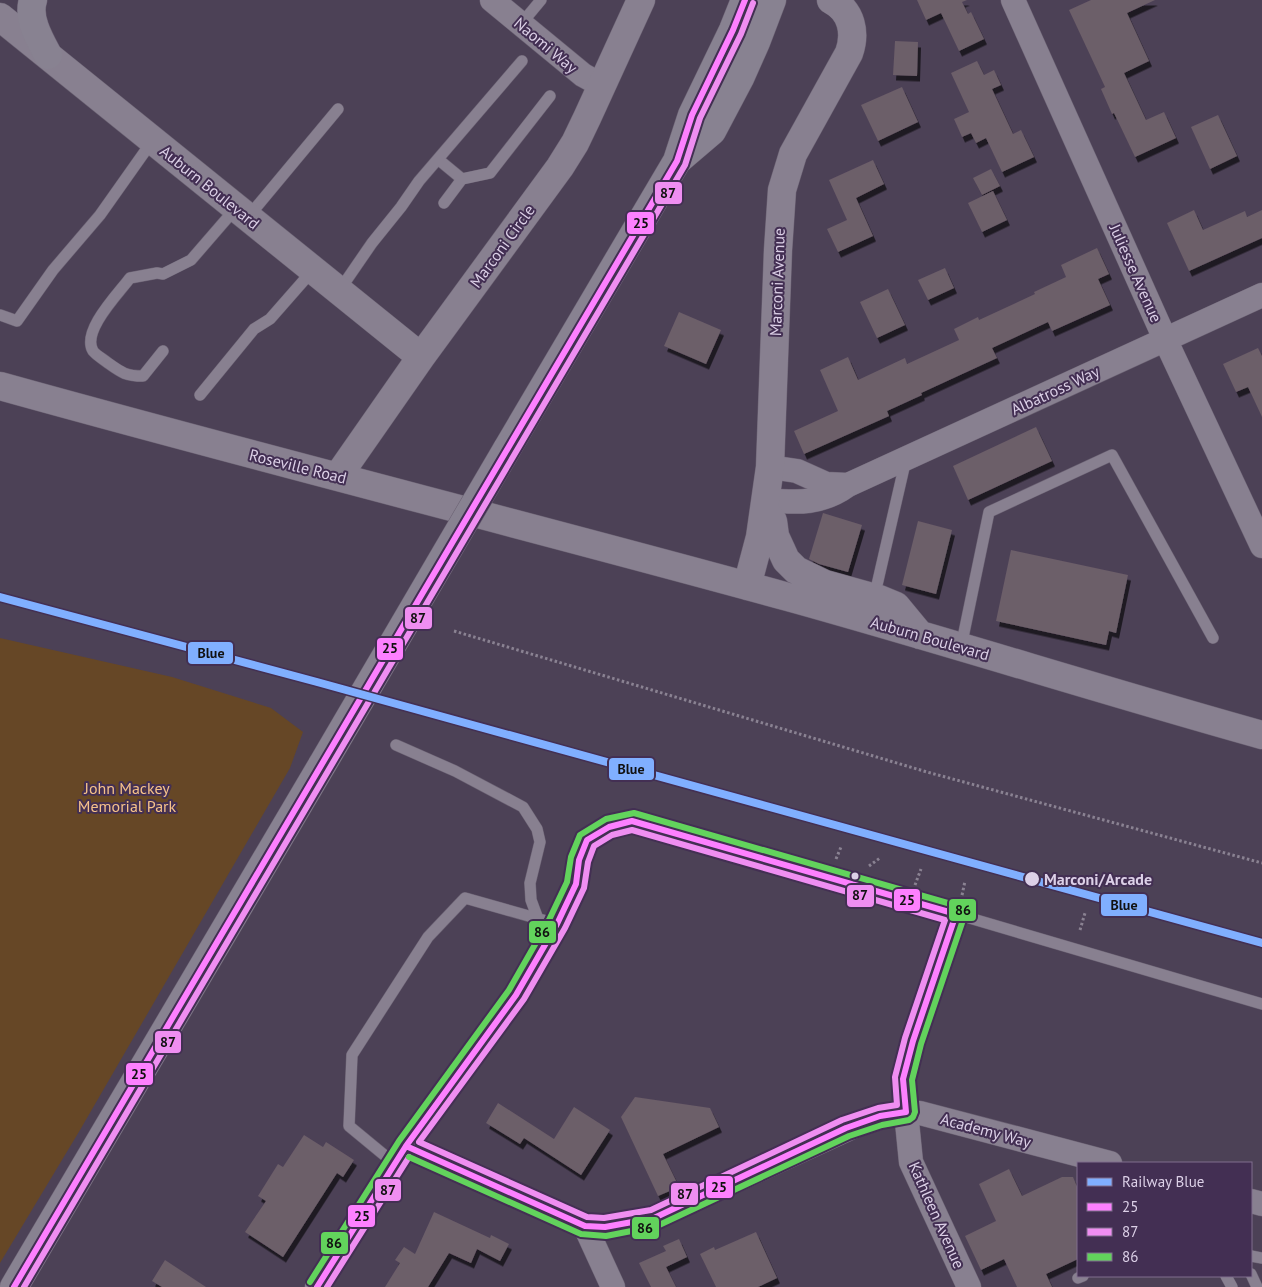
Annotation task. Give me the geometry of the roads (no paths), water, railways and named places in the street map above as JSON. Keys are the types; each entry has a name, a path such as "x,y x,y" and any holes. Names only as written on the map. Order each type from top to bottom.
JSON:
{"main road":[{"path":"33,0 31,6 36,31 48,56"},
{"path":"14,1287 677,161 692,115 733,30 745,0"},
{"path":"677,161 712,131 740,78 772,0"}],"street":[{"name":"Naomi Way","path":"492,0 582,76 602,86"},
{"name":"Marconi Circle","path":"338,476 575,143 641,0"},
{"name":"Marconi Avenue","path":"747,586 766,506 770,467 782,190 794,154 849,53 853,42 849,19 843,10 831,0"},
{"name":"Juliesse Avenue","path":"1013,0 1165,339 1262,546"},
{"name":"Auburn Boulevard","path":"0,17 421,357"},
{"name":"Albatross Way","path":"766,506 798,503 837,493 848,485 1262,295"},
{"name":"Roseville Road","path":"0,386 596,545"},
{"name":"Albatross Way","path":"770,467 797,471 826,484 848,485"},
{"path":"766,506 775,536 786,560 796,570 824,584 896,606 920,635"},
{"name":"Auburn Boulevard","path":"596,545 961,646 1127,697 1262,735"},
{"name":"Academy Way","path":"401,1155 585,1226 605,1227 654,1218 846,1128 880,1116 906,1112 920,1113 1106,1162"},
{"name":"Kathleen Avenue","path":"906,1112 911,1162 969,1287"},
{"path":"317,1287 401,1155"},
{"path":"585,1226 613,1287"}],"lane":[{"path":"521,24 541,0"},
{"path":"339,291 372,242 401,207 419,181 522,61"},
{"path":"444,203 462,179 490,173 550,96"},
{"path":"164,351 143,376 129,376 93,352 90,336 98,319 130,278 157,273 162,274 192,260 242,212 338,109"},
{"path":"0,315 17,322 53,270 100,215 153,140"},
{"path":"439,160 462,179"},
{"path":"200,395 254,329 270,320 313,270"},
{"path":"961,646 989,512 1112,455 1213,638"},
{"path":"874,598 906,459"},
{"path":"396,745 455,771 523,807 537,828 540,842 530,883 531,900 538,919"},
{"path":"557,924 465,898 428,937 352,1055 349,1126 401,1155 516,995 547,938 557,924 576,884 579,860 587,840 609,828 632,821 958,909 1262,1004"},
{"path":"906,1112 902,1079 958,909"}],"rail line":[{"name":"Blue","path":"0,597 317,682 1262,943"}],"place":[{"name":"Marconi/Arcade","path":"1032,879"}],"park label":[{"name":"John Mackey Memorial Park","path":"127,797"}]}
